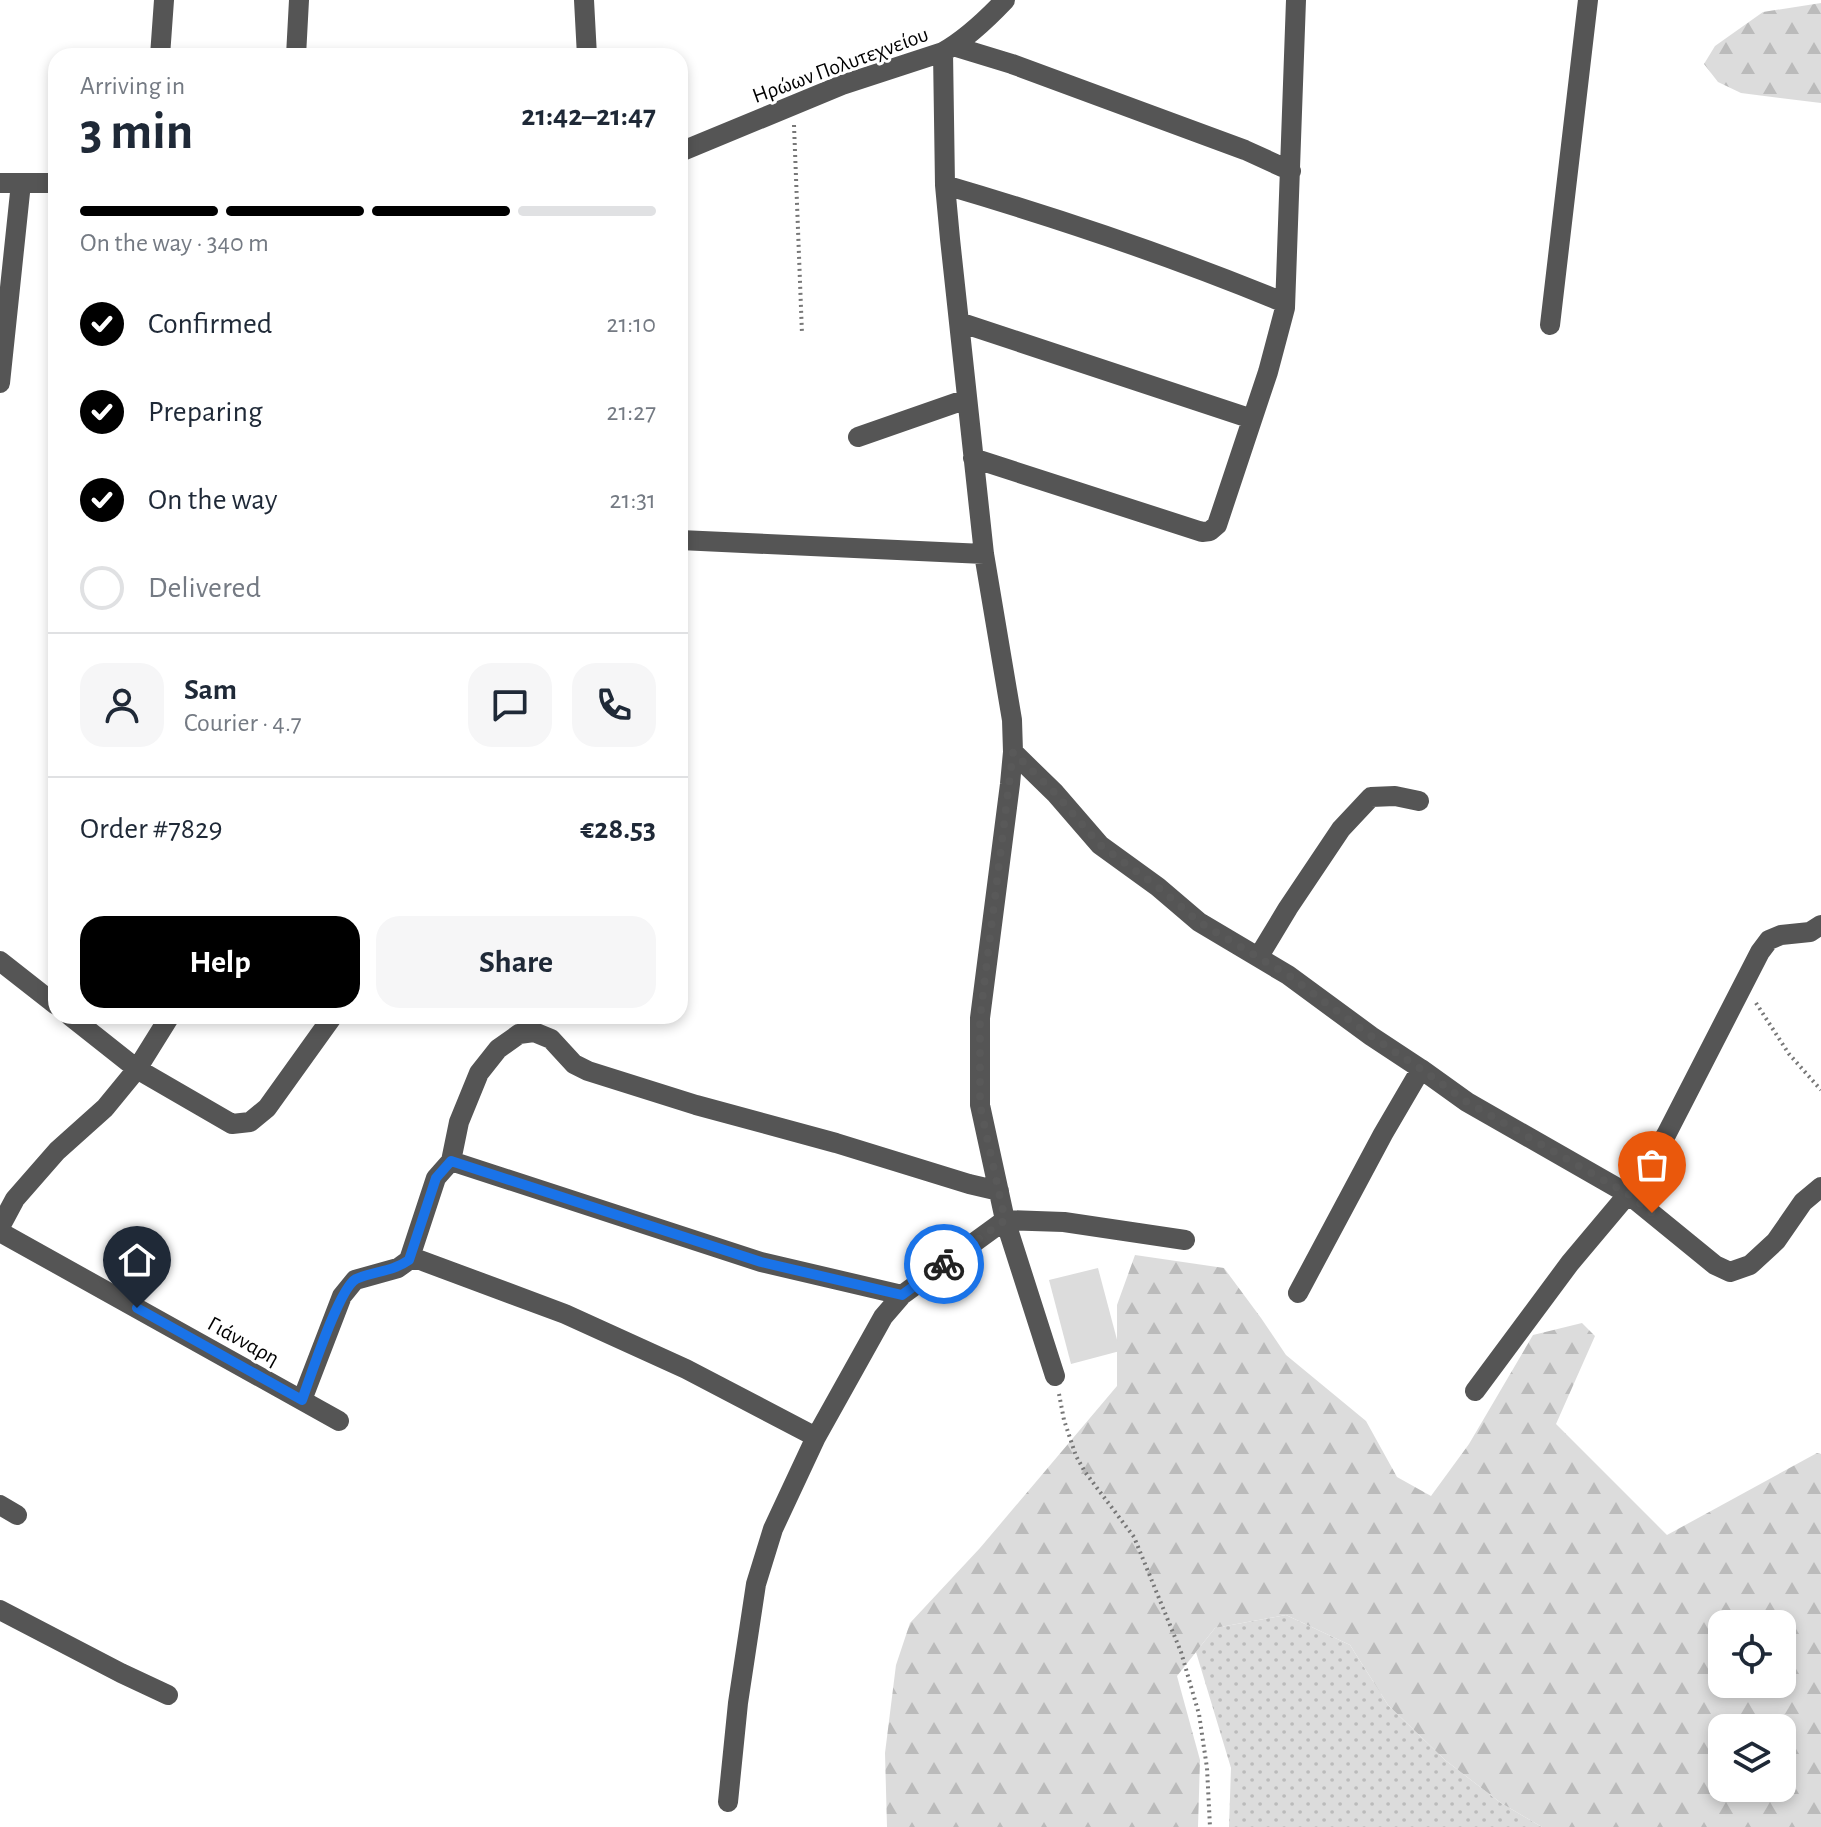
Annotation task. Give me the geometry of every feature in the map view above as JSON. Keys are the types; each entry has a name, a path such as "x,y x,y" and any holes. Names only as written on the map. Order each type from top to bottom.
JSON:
{"street":[{"path":"161,48 164,0"},
{"path":"296,48 299,0"},
{"path":"584,0 587,48"},
{"name":"Ηρώων Πολυτεχνείου","path":"688,149 842,85 948,49 1005,0"},
{"path":"973,458 1202,532 1210,531 1217,525 1268,372 1285,303 1296,0"},
{"path":"1550,325 1588,0"},
{"path":"1055,1376 1005,1220 980,1105 980,1018 1013,752 1012,720 984,554 945,185 948,49 1012,64 1245,150 1291,171"},
{"path":"0,383 11,289 10,183 48,183"},
{"path":"945,185 1052,217 1207,271 1285,303"},
{"path":"959,322 1252,419"},
{"path":"858,437 967,399"},
{"path":"688,540 984,554"},
{"path":"1013,752 1055,793 1100,845 1158,887 1199,922 1288,975 1467,1102 1628,1194 1715,1265 1730,1272 1750,1265 1776,1241 1803,1202 1821,1187"},
{"path":"1259,956 1341,829 1371,797 1395,796 1419,801"},
{"path":"1475,1391 1570,1263 1628,1194 1666,1135 1760,952 1769,940 1781,935 1810,932 1821,925"},
{"path":"0,961 48,999"},
{"path":"80,1024 137,1069 232,1124 250,1122 267,1108 327,1024"},
{"path":"0,1230 15,1199 57,1151 105,1108 137,1069 165,1024"},
{"path":"302,1400 349,1285 355,1280 398,1268 409,1260 436,1178 451,1161 459,1122 479,1073 498,1049 519,1034 534,1032 551,1039 574,1064 588,1071 999,1191"},
{"path":"1298,1293 1421,1069"},
{"path":"451,1161 761,1262 902,1295"},
{"path":"728,1802 738,1703 756,1584 773,1529 816,1437 883,1317 902,1295 1005,1220 1064,1222 1185,1240"},
{"name":"Γιάνναρη","path":"0,1230 339,1421"},
{"path":"409,1260 420,1260 565,1314 686,1369 816,1437"},
{"path":"0,1610 168,1695"}],"path":[{"path":"793,106 802,334"},
{"path":"1743,985 1789,1054 1821,1090"},
{"path":"1055,1376 1064,1420 1076,1456 1134,1537 1181,1652 1199,1714 1207,1768 1210,1827"}],"green space":[{"path":"1821,3 1821,103 1741,93 1718,82 1704,64 1715,46 1763,12"},
{"path":"1135,1255 1224,1268 1286,1355 1366,1421 1397,1477 1431,1496 1469,1444 1533,1335 1582,1323 1595,1336 1556,1424 1667,1535 1817,1453 1821,1454 1821,1827 1542,1827 1501,1803 1445,1760 1388,1705 1350,1645 1286,1615 1215,1628 1177,1676 1200,1760 1198,1827 887,1827 885,1753 896,1665 910,1623 980,1548 1117,1386 1117,1305"},
{"path":"1098,1268 1120,1351 1071,1364 1049,1280"},
{"path":"1286,1615 1350,1645 1388,1705 1445,1760 1501,1803 1542,1827 1229,1827 1231,1768 1196,1652 1215,1628"}],"way so far":[{"path":"944,1264 1005,1220 980,1105 980,1018 1013,752 1055,793 1100,845 1158,887 1199,922 1288,975 1467,1102 1628,1194 1652,1213"}],"route":[{"path":"137,1308 302,1400 342,1296 355,1280 398,1268 409,1260 436,1178 451,1161 761,1262 902,1295 944,1264"}]}
